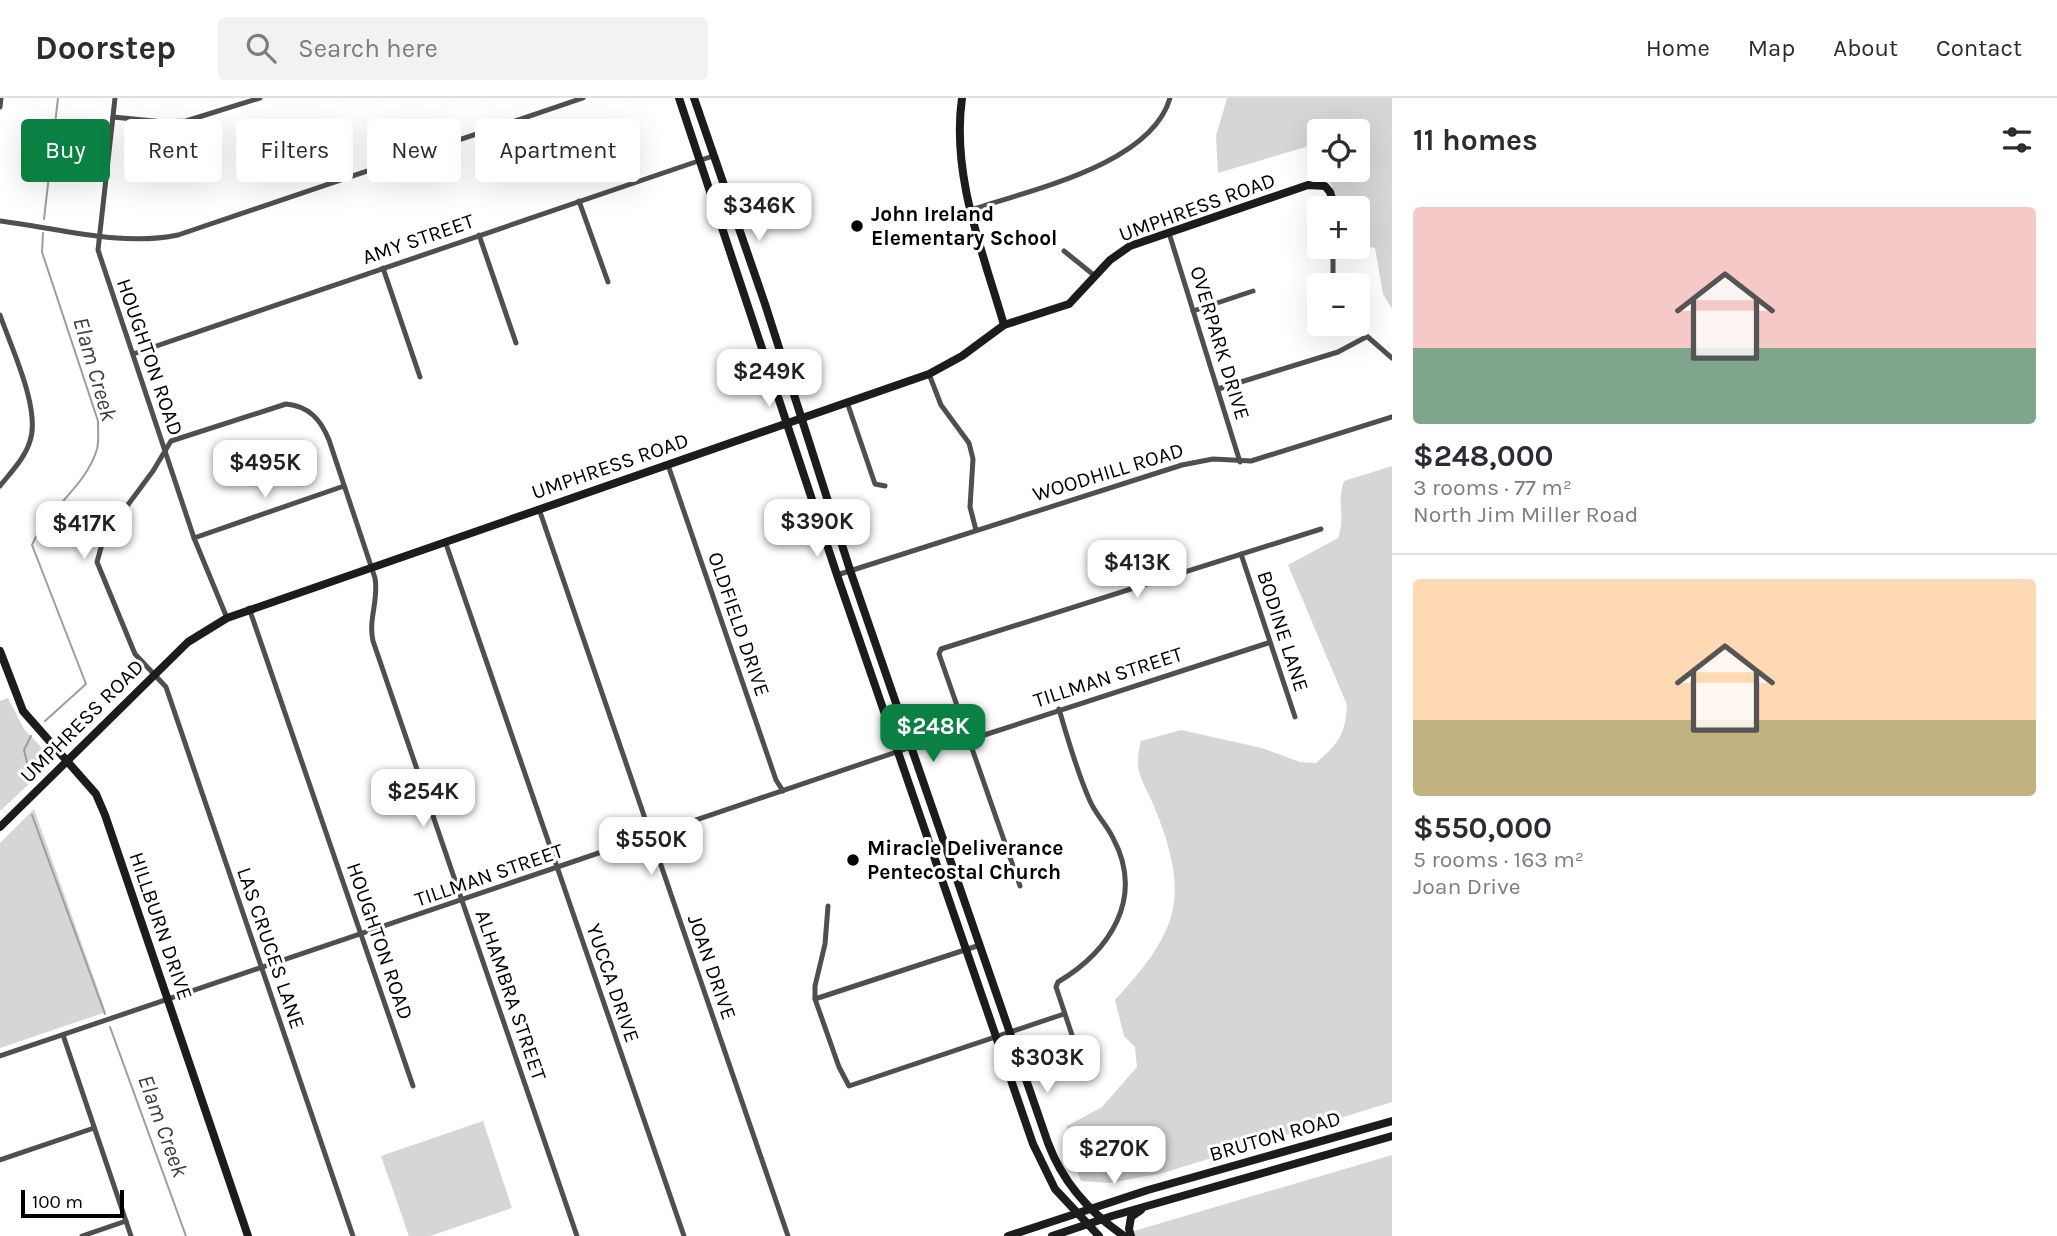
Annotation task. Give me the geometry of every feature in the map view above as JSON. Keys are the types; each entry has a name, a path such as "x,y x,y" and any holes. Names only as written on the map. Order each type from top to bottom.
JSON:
{"main road":[{"path":"679,98 837,575 1029,1130 1049,1179 1075,1213 1099,1236"},
{"path":"694,98 765,304 850,570 1042,1126 1057,1165 1089,1209 1124,1236"},
{"path":"962,98 960,153 971,210 1004,325"},
{"name":"UMPHRESS ROAD","path":"0,827 192,639 227,618 249,608 929,374 962,356 1004,325 1069,304 1122,250 1316,184 1325,186 1331,196"},
{"path":"751,309 765,304"},
{"name":"HILLBURN DRIVE","path":"0,651 23,711 96,794 248,1236"},
{"name":"BRUTON ROAD","path":"1008,1236 1075,1213 1392,1121"},
{"path":"1029,1130 1042,1126"},
{"name":"BRUTON ROAD","path":"1052,1236 1099,1219 1392,1136"},
{"path":"1131,1236 1131,1217 1149,1205"}],"street":[{"path":"0,107 1,98"},
{"name":"HOUGHTON ROAD","path":"115,98 97,234 100,257 194,538 227,618"},
{"path":"113,117 164,122 186,121 260,98"},
{"path":"971,210 1085,171 1110,159 1156,126 1170,98"},
{"path":"0,221 147,239 190,232 578,99"},
{"name":"AMY STREET","path":"133,354 713,156"},
{"path":"579,201 608,282"},
{"name":"OVERPARK DRIVE","path":"1169,233 1240,462"},
{"path":"478,235 516,343"},
{"path":"1064,251 1095,276"},
{"path":"383,268 420,377"},
{"path":"1193,311 1253,291"},
{"path":"0,315 30,404 33,431 24,455 0,486"},
{"path":"1218,389 1350,348 1366,337 1392,358"},
{"path":"929,374 941,405 969,443 973,458 970,507 976,530"},
{"path":"847,402 875,484 885,486"},
{"name":"ALHAMBRA STREET","path":"165,448 171,441 286,404 307,410 318,419 325,431 377,586 371,618 373,641 577,1236"},
{"name":"WOODHILL ROAD","path":"837,575 1190,463 1213,459 1240,462 1392,417"},
{"name":"LAS CRUCES LANE","path":"165,448 153,471 104,537 97,562 132,648 166,687 353,1236"},
{"name":"OLDFIELD DRIVE","path":"668,465 776,780 783,791"},
{"path":"194,538 344,486"},
{"name":"JOAN DRIVE","path":"539,509 788,1236"},
{"path":"1020,886 940,650 1321,529"},
{"name":"YUCCA DRIVE","path":"445,541 684,1236"},
{"name":"BODINE LANE","path":"1241,554 1268,643 1295,718"},
{"name":"HOUGHTON ROAD","path":"249,608 413,1086"},
{"name":"TILLMAN STREET","path":"0,1056 933,740 968,738 1268,643"},
{"path":"1059,709 1086,791 1100,819 1113,836 1121,856 1124,879 1123,903 1117,926 1086,963 1058,982 1058,997 1079,1056 1091,1064"},
{"path":"828,906 825,944 816,977 815,999 839,1067 849,1086 1064,1014"},
{"path":"815,999 980,945"},
{"path":"63,1035 131,1236"},
{"path":"0,1160 94,1128"},
{"path":"82,1236 126,1221"}],"shaded area":[{"path":"1227,98 1392,98 1392,309 1383,294 1375,248 1370,247 1370,196 1335,196 1330,182 1370,182 1370,119 1307,119 1307,147 1218,173 1216,136"},
{"path":"1392,466 1392,1102 1163,1173 1110,1183 1081,1181 1064,1141 1067,1126 1102,1107 1137,1067 1135,1047 1124,1036 1115,1000 1137,975 1165,932 1175,889 1173,865 1166,838 1138,768 1141,741 1181,730 1262,748 1300,762 1316,763 1330,750 1342,732 1347,705 1288,565 1338,538 1344,481"},
{"path":"8,698 24,729 54,761 0,811 0,701"},
{"path":"34,809 106,1012 0,1048 0,843"},
{"path":"483,1121 512,1208 430,1236 409,1236 381,1156"},
{"path":"1392,1155 1392,1236 1117,1236"}],"waterway":[{"name":"Elam Creek","path":"44,219 58,98"},
{"name":"Elam Creek","path":"43,233 42,252 98,421 97,449 92,463 76,487 47,520 32,545 86,684 45,721"},
{"name":"Elam Creek","path":"31,736 24,750 31,778"},
{"name":"Elam Creek","path":"32,815 105,1014"},
{"name":"Elam Creek","path":"110,1027 186,1236"}],"place":[{"name":"John Ireland Elementary School","path":"857,226"},
{"name":"Miracle Deliverance Pentecostal Church","path":"853,860"}]}
